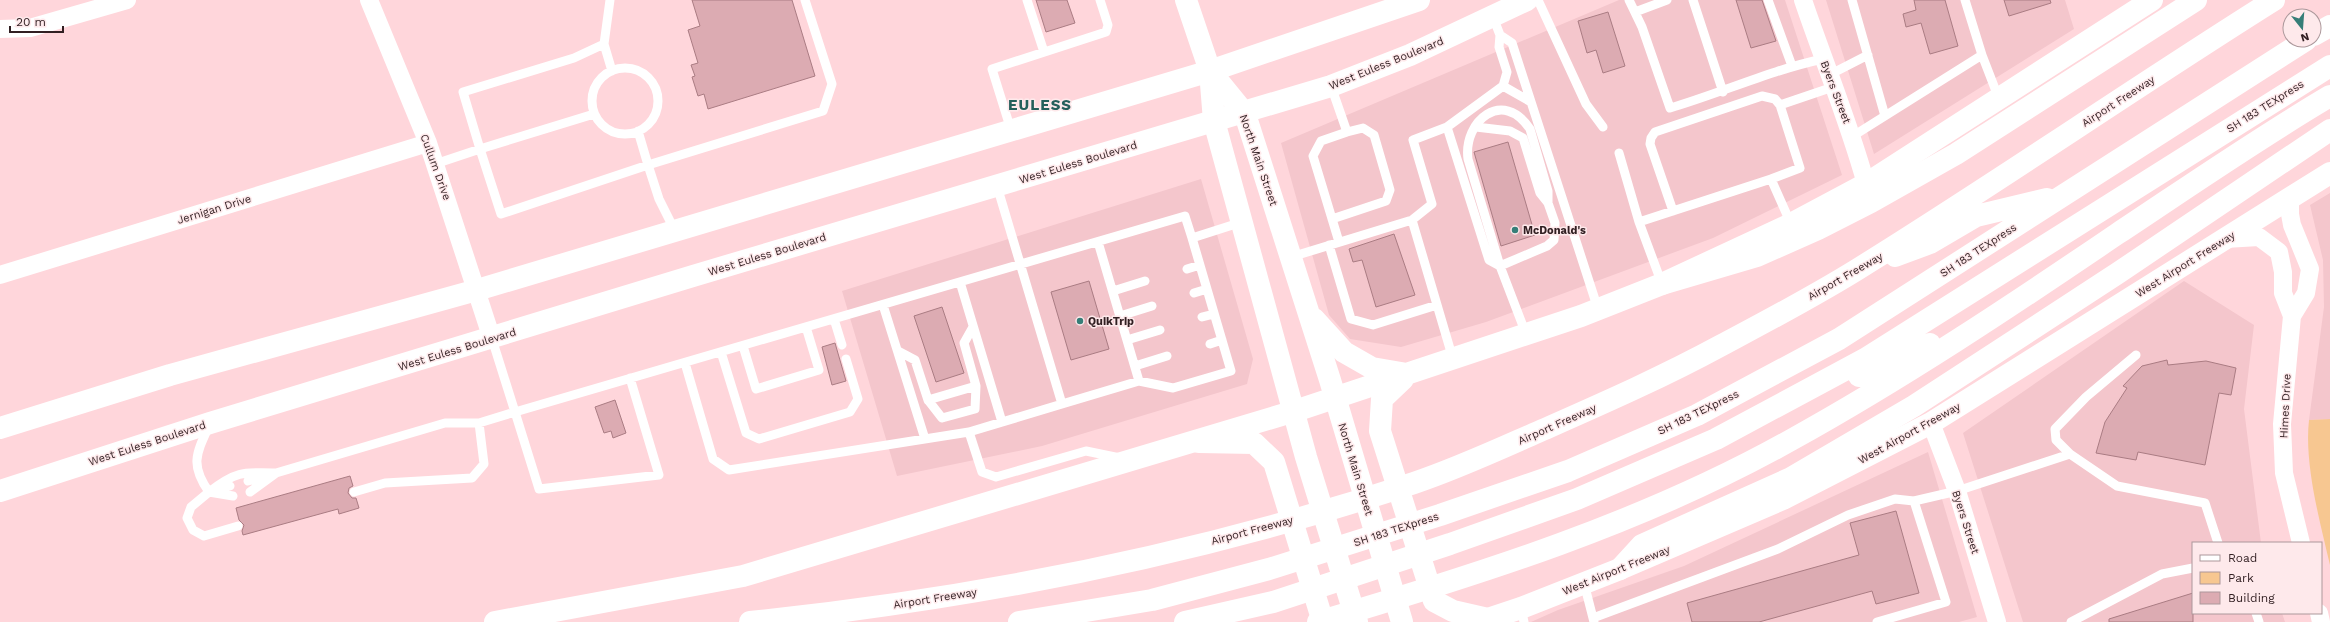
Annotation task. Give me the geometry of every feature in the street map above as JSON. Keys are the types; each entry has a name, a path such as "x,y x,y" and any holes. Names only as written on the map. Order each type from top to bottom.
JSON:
{"main road":[{"path":"1186,0 1210,71 1214,121 1295,411 1306,457 1357,622"},
{"path":"0,428 170,375 477,290 1210,71 1390,5 1420,0"},
{"name":"West Euless Boulevard","path":"0,491 210,423 1214,121 1245,114 1331,86 1410,55 1497,26 1527,0"},
{"path":"495,622 742,576 1336,399 1598,310 1662,284 1791,224 1866,184 2152,0"},
{"path":"1662,284 1757,256 1818,229 1871,202 1956,154 2196,0"},
{"name":"Airport Freeway","path":"750,622 839,612 1045,579 1196,545 1291,520 1416,482 1507,446 1652,380 1719,347 1862,267 2274,0"},
{"name":"SH 183 TEXpress","path":"1019,622 1152,600 1269,569 1440,515 1568,471 1697,415 1839,339 2293,48"},
{"name":"SH 183 TEXpress","path":"1185,622 1273,602 1450,544 1577,499 1716,440 1865,359 2330,66"},
{"name":"North Main Street","path":"1210,71 1245,114 1336,399 1402,621"},
{"path":"1318,622 1458,580 1562,543 1678,496 1788,442 1895,380 1996,315 2281,125 2330,96"},
{"path":"1620,569 1642,545 1791,478 1914,406 2118,273 2330,130"},
{"name":"West Airport Freeway","path":"1483,620 1523,615 1584,583 1783,499 1931,423 2330,173"},
{"path":"1862,267 1930,243 1976,216 2062,196"},
{"path":"1308,311 1325,333 1344,352 1372,368 1408,374"},
{"path":"1716,440 1996,315"},
{"path":"1408,374 1382,399 1380,431 1434,601 1453,611 1483,620"},
{"path":"1194,442 1254,443 1274,462 1323,622"}],"street":[{"path":"0,29 30,28 127,0"},
{"name":"Cullum Drive","path":"368,0 428,143 492,339"},
{"name":"Byers Street","path":"1803,0 1828,74 1853,136 1866,184"},
{"name":"Jernigan Drive","path":"0,275 428,143"},
{"name":"Himes Drive","path":"2290,198 2292,225 2310,269 2306,293 2292,316 2282,424 2284,473 2301,542"},
{"name":"Himes Drive","path":"2225,239 2258,237 2279,252 2283,272 2283,293 2292,316"},
{"name":"Byers Street","path":"1931,423 1957,491 1997,622"}],"lane":[{"path":"610,0 604,44 612,71"},
{"path":"604,44 574,58 463,92 501,214 648,165 823,111 832,84 805,0"},
{"path":"1027,0 1044,52"},
{"path":"1011,130 992,69 1106,32 1108,25 1100,0"},
{"path":"1538,0 1586,104 1603,127"},
{"path":"1629,0 1642,27 1670,108 1723,92 1792,66 1828,74"},
{"path":"1635,12 1667,0"},
{"path":"1694,0 1723,92"},
{"path":"1768,0 1792,66"},
{"path":"1852,0 1885,116"},
{"path":"1965,0 1982,55 1998,99"},
{"path":"1291,257 1412,220 1432,204 1413,140 1446,128 1503,86 1507,72 1500,48 1497,26"},
{"path":"1497,26 1512,43 1598,310"},
{"path":"1780,105 1828,74 1868,55"},
{"path":"1853,136 1982,55"},
{"path":"623,68 635,70 645,75 652,83 657,94 657,105 654,116 647,125 638,131 628,134 608,129 600,123 594,114 592,94 603,76 612,71 623,68"},
{"path":"1331,86 1347,132"},
{"path":"1503,86 1531,102"},
{"path":"1639,222 1772,179 1800,168 1780,105 1775,99 1762,96 1655,132 1651,138 1650,144 1673,211"},
{"path":"1500,266 1546,246 1554,240 1555,223 1548,203 1546,184 1530,129 1524,120 1515,114 1498,109 1492,110 1486,115 1469,137 1467,148 1468,159 1500,266 1526,334"},
{"path":"435,164 594,114"},
{"path":"1476,127 1510,131 1523,138 1540,193 1548,203"},
{"path":"1332,219 1386,201 1390,190 1374,135 1363,128 1320,141 1313,156 1332,219 1339,242"},
{"path":"1446,128 1489,260 1500,266"},
{"path":"638,131 659,199 675,231"},
{"path":"1619,152 1639,222 1662,284"},
{"path":"1772,179 1791,224"},
{"path":"997,186 1062,404"},
{"path":"1548,203 1563,201"},
{"path":"248,481 445,423 479,423 630,378 685,362 743,346 1021,265 1185,216 1232,371 1173,388 1139,381 969,432 729,470 713,459 685,362"},
{"path":"1412,220 1453,359"},
{"path":"1192,238 1243,222"},
{"path":"1098,242 1139,381"},
{"path":"1329,245 1351,319 1373,325 1437,305"},
{"path":"1187,269 1200,265"},
{"path":"1112,291 1145,281"},
{"path":"960,282 1002,422"},
{"path":"1194,293 1207,289"},
{"path":"883,305 925,439"},
{"path":"1120,316 1152,306"},
{"path":"1202,318 1214,314"},
{"path":"834,319 842,345"},
{"path":"743,346 756,389 791,379 819,370 806,327"},
{"path":"898,351 915,360 928,400 942,418 975,409 976,386 964,343 973,327"},
{"path":"1127,340 1160,330"},
{"path":"492,339 539,489 659,475 630,378"},
{"path":"1210,344 1222,340"},
{"path":"721,352 746,433 759,439 850,412 858,399 846,359"},
{"path":"1135,366 1167,356"},
{"path":"2136,356 2086,398 2055,429 2056,440 2070,454 2117,486 2205,504 2218,542"},
{"path":"928,400 976,386"},
{"path":"209,492 196,469 197,453 210,423"},
{"path":"354,492 386,483 472,478 484,464 479,423"},
{"path":"969,432 982,472 996,477 1086,451 1129,460"},
{"path":"1584,583 1594,620 1778,549 1848,515 1895,499 1914,501 1957,491 2070,454"},
{"path":"238,526 204,536 193,530 187,518 191,507 228,477 245,472 276,473"},
{"path":"250,492 276,473"},
{"path":"209,492 230,486"},
{"path":"209,492 234,496"},
{"path":"1877,622 1946,602 1914,501"},
{"path":"2076,621 2162,574 2192,568"}],"shaded area":[{"path":"1619,0 1785,0 1842,175 1713,238 1486,322 1401,347 1350,339 1329,315 1281,143"},
{"path":"1826,0 2065,0 2074,29 1874,154"},
{"path":"1201,179 1253,359 1247,384 1042,446 897,476 842,291"},
{"path":"2330,193 2330,419 2309,420 2324,307 2323,260 2310,205"},
{"path":"2184,281 2254,325 2244,409 2261,542 2192,542 2192,614 2282,614 2285,622 2023,622 1963,433"},
{"path":"1928,452 1977,617 1959,622 1531,622 1558,610 1684,566"}],"green space":[{"path":"2330,419 2330,565 2314,493 2308,437 2309,420"}],"building":[{"path":"692,0 792,0 815,76 708,109 704,94 698,96 692,77 695,76 691,65 698,63 688,30 700,26"},
{"path":"1036,0 1067,0 1075,23 1046,32"},
{"path":"1736,0 1762,0 1776,41 1751,48"},
{"path":"1914,0 1945,0 1958,46 1930,54 1921,23 1906,27 1903,14 1916,10"},
{"path":"2004,0 2050,0 2051,3 2009,16"},
{"path":"1608,12 1625,66 1603,73 1596,50 1587,53 1578,21"},
{"path":"1508,142 1535,235 1501,246 1474,152"},
{"path":"1394,234 1415,295 1376,307 1362,260 1353,262 1349,249"},
{"path":"1089,281 1109,349 1071,360 1051,292"},
{"path":"942,307 964,373 936,382 914,316"},
{"path":"835,343 846,381 832,385 822,347"},
{"path":"2167,360 2168,365 2206,361 2236,368 2231,395 2219,393 2205,465 2138,452 2136,460 2096,453 2105,422 2127,388 2123,386 2142,366"},
{"path":"615,400 626,433 613,438 611,431 604,433 595,407"},
{"path":"350,476 353,486 349,488 348,493 352,498 356,498 359,508 339,514 338,509 243,535 242,531 244,525 239,520 236,508"},
{"path":"1896,511 1919,593 1876,604 1872,591 1759,622 1692,622 1687,603 1859,555 1850,523"},
{"path":"2192,593 2193,622 2109,622 2109,619"}],"place":[{"name":"McDonald's","path":"1515,230"},
{"name":"QuikTrip","path":"1080,321"}],"district":[{"name":"EULESS","path":"1040,105"}]}
